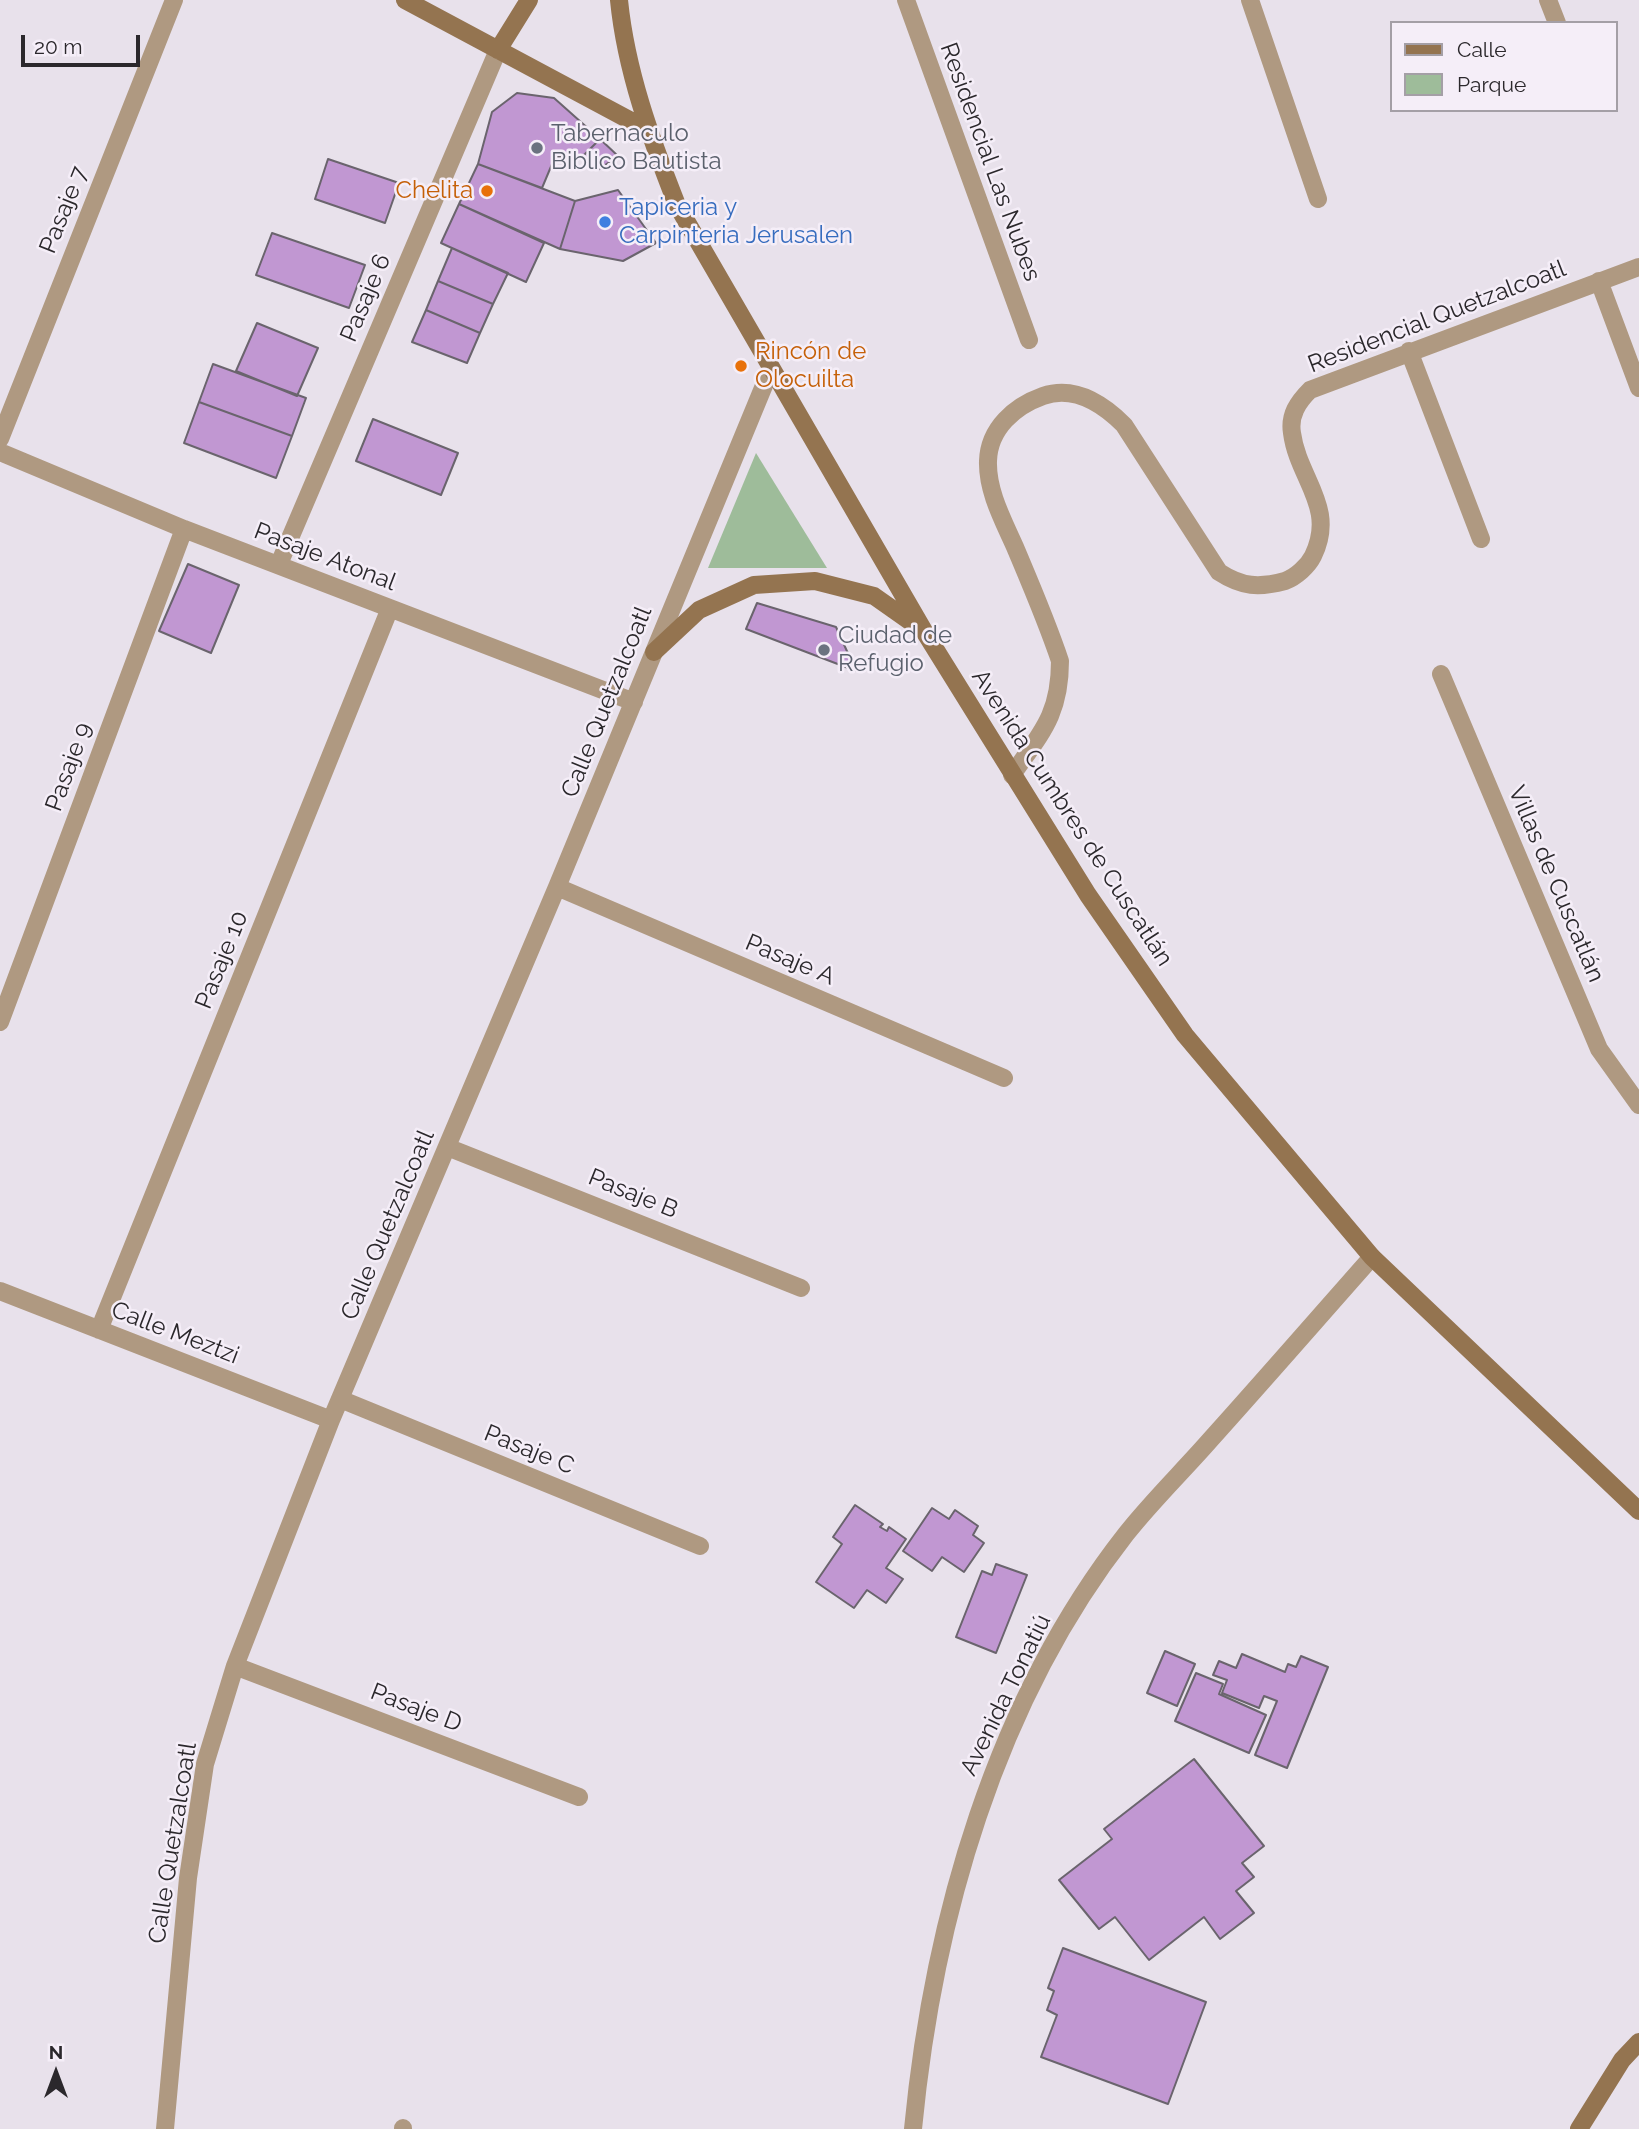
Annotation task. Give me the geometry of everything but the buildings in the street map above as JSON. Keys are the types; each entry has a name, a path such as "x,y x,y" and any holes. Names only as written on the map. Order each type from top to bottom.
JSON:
{"main road":[{"path":"405,0 648,130"},
{"path":"498,50 529,0"},
{"name":"Avenida Cumbres de Cuscatlán","path":"618,0 621,30 648,130 677,205 770,370 924,631 1088,895 1185,1035 1372,1257 1639,1511"},
{"path":"654,652 699,610 754,585 815,581 874,596 924,631"},
{"path":"1579,2129 1622,2060 1639,2042"}],"street":[{"name":"Pasaje 7","path":"0,439 174,0"},
{"name":"Residencial Las Nubes","path":"906,0 1028,340"},
{"path":"1250,0 1318,198"},
{"path":"1548,0 1556,21"},
{"name":"Pasaje 6","path":"279,564 498,50"},
{"name":"Residencial Quetzalcoatl","path":"1013,775 1052,717 1060,690 1060,662 991,491 988,460 994,437 1007,417 1025,403 1048,394 1077,394 1104,405 1124,425 1219,572 1237,583 1263,587 1292,579 1310,562 1319,542 1322,523 1292,433 1292,416 1299,401 1310,390 1639,267"},
{"path":"1599,281 1639,388"},
{"path":"1409,351 1481,539"},
{"name":"Calle Quetzalcoatl","path":"165,2129 188,1878 205,1764 235,1666 331,1420 557,887 770,370"},
{"name":"Pasaje Atonal","path":"0,452 184,529 634,702"},
{"name":"Pasaje 9","path":"0,1022 184,529"},
{"name":"Pasaje 10","path":"99,1330 390,608"},
{"name":"Villas de Cuscatlán","path":"1441,674 1599,1049 1639,1105"},
{"name":"Pasaje A","path":"557,887 1004,1078"},
{"name":"Pasaje B","path":"447,1147 801,1288"},
{"name":"Avenida Tonatiú","path":"913,2129 918,2075 943,1931 985,1793 1053,1643 1126,1535 1372,1257"},
{"name":"Calle Meztzi","path":"0,1291 331,1420"},
{"name":"Pasaje C","path":"340,1399 700,1546"},
{"name":"Pasaje D","path":"235,1666 579,1797"}],"green space":[{"path":"756,453 827,568 708,568"}],"place":[{"name":"Tabernaculo Biblico Bautista","path":"537,148"},
{"name":"Chelita","path":"487,191"},
{"name":"Tapiceria y Carpinteria Jerusalen","path":"605,222"},
{"name":"Rincón de Olocuilta","path":"741,366"},
{"name":"Ciudad de Refugio","path":"824,650"}]}
